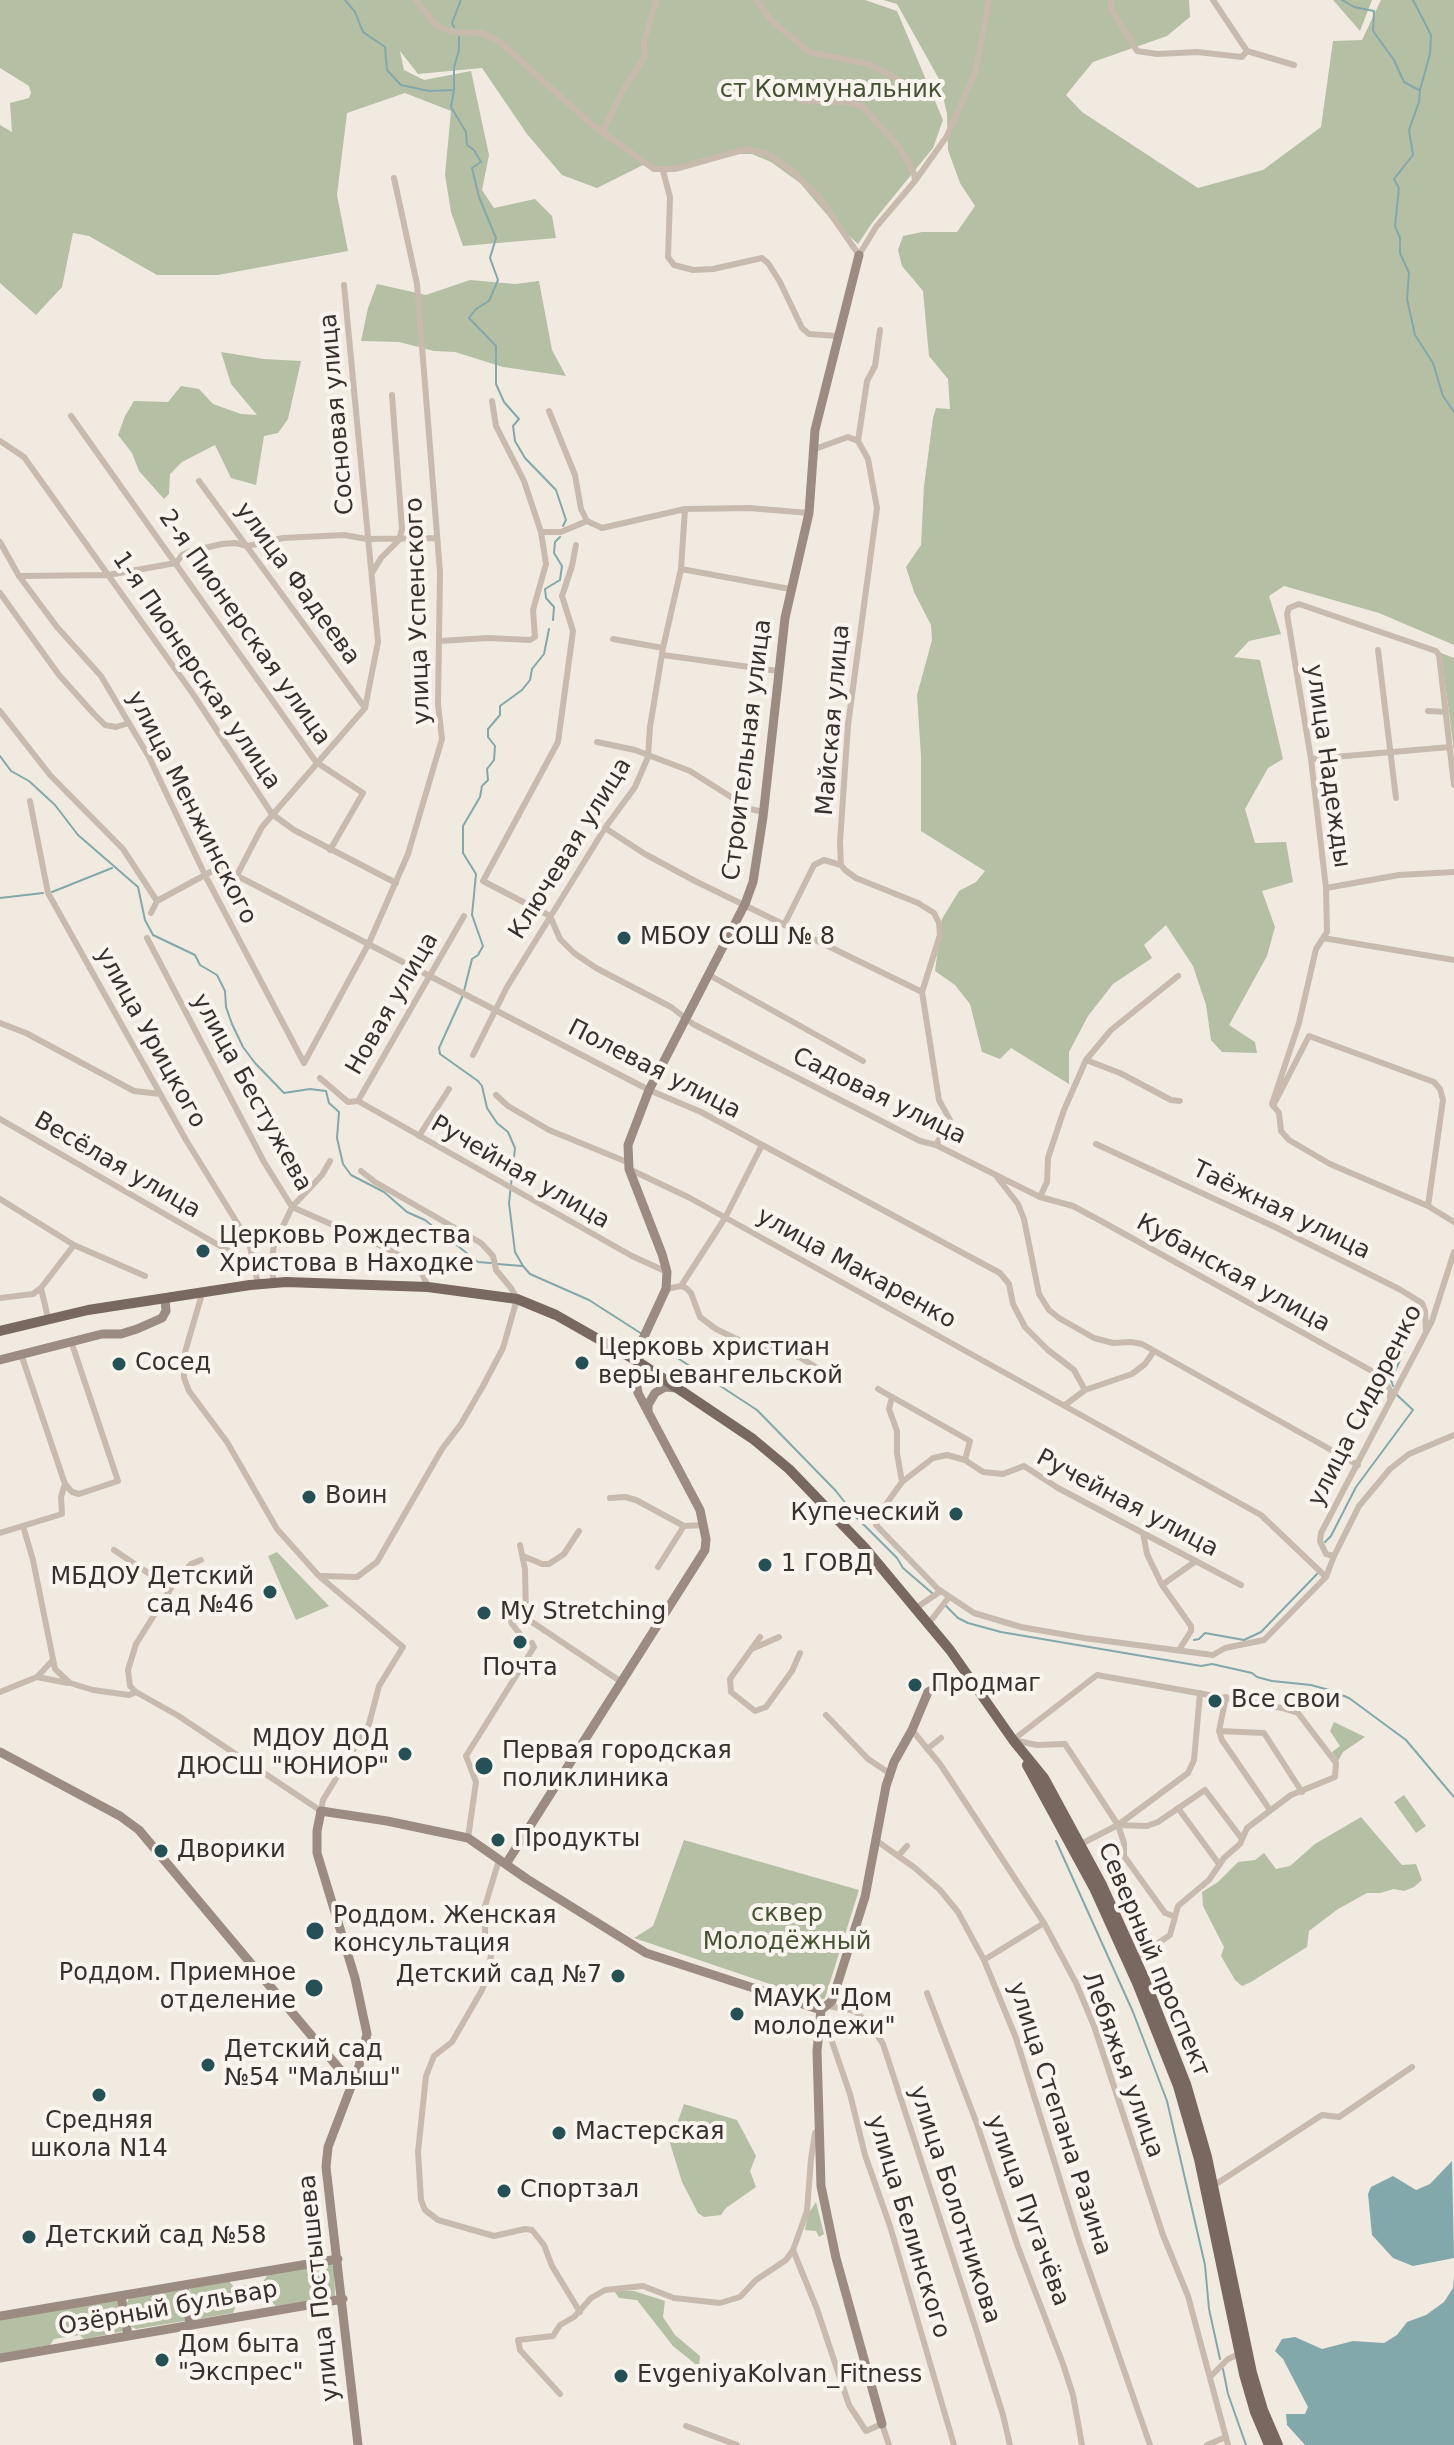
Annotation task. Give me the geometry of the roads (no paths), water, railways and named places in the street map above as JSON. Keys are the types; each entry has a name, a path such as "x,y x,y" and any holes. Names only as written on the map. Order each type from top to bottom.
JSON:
{"main road":[{"name":"Северный проспект","path":"0,1331 48,1318 274,1283 328,1282 428,1287 517,1299 556,1315 637,1361 753,1439 789,1469 865,1548 929,1623 1044,1778 1081,1844 1193,2106 1252,2373 1278,2445"},
{"name":"Северный проспект","path":"1013,1740 1076,1851 1132,1961"},
{"name":"Северный проспект","path":"1171,2054 1199,2159 1239,2354 1255,2412 1269,2445"}],"street":[{"path":"416,0 434,23 443,29 482,33 499,41 602,133 654,169 663,171 746,149 768,154 791,170 818,196 859,255 876,227 915,181 947,136 976,70 989,0"},
{"path":"602,133 621,94 645,56 644,41 656,0"},
{"path":"756,0 770,19 809,52 821,57 869,64 914,88 938,89"},
{"path":"1111,0 1111,8 1137,51 1157,54 1197,52 1242,57 1247,51"},
{"path":"1213,0 1247,51 1294,65"},
{"path":"762,79 804,101 845,102 862,106 900,148 914,173 915,181"},
{"path":"663,171 670,197 668,257 674,265 693,270 713,269 762,258 780,282 802,328 809,334 837,336"},
{"name":"улица Успенского","path":"304,1063 369,943 396,883 408,854 442,739 438,704 440,572 417,284 394,178"},
{"name":"Строительная улица","path":"628,1165 630,1133 745,904 753,882 790,589 809,513 818,415 859,255"},
{"name":"Сосновая улица","path":"344,285 378,642 365,708"},
{"path":"815,449 848,437 858,441 867,381 875,366 880,330"},
{"path":"371,574 381,558 399,540 402,529 392,395"},
{"path":"440,641 488,638 530,640 535,637 533,610 546,564 541,532 524,481 496,426 492,401"},
{"path":"549,411 575,475 581,509 587,521 602,528 685,509 749,508 809,513"},
{"name":"2-я Пионерская улица","path":"71,416 316,762 363,793 330,850"},
{"name":"1-я Пионерская улица","path":"0,441 24,457 193,694 272,814 294,830 396,883"},
{"name":"Майская улица","path":"841,865 848,725 877,508 868,459 858,441"},
{"name":"улица Фадеева","path":"199,481 365,708"},
{"name":"Ключевая улица","path":"473,1055 550,916 605,828 635,787 648,757 663,651 681,569 685,509"},
{"path":"541,532 561,532 587,521"},
{"name":"Сосновая улица","path":"19,576 108,575 176,563 182,555 191,551 222,544 248,546 283,538 344,535 367,539 435,538"},
{"name":"улица Менжинского","path":"0,542 19,576 57,627 101,676 149,757 205,875 304,1063"},
{"path":"550,916 483,881 558,742 573,631 562,596 576,545"},
{"path":"681,569 790,589"},
{"path":"0,593 59,675 94,714 105,725 116,727 129,723"},
{"name":"улица Надежды","path":"1323,938 1327,932 1326,888 1311,759 1287,614 1289,608 1299,604 1436,651 1446,712"},
{"path":"613,639 778,671"},
{"path":"1378,650 1396,798"},
{"path":"237,875 262,827 365,708"},
{"path":"0,711 50,775 123,849 157,901 151,913"},
{"path":"1428,711 1446,712 1454,785"},
{"path":"597,742 635,750 690,771 750,809 764,812"},
{"path":"1311,759 1450,747"},
{"name":"улица Урицкого","path":"30,801 48,893 160,1094 249,1242 258,1284"},
{"path":"605,828 645,854 922,992"},
{"path":"784,925 814,865 824,860 841,865 856,878 918,903 934,913 940,935 922,992 939,1100 950,1120 936,1145"},
{"name":"Полевая улица","path":"157,901 216,869 226,870 649,1090 701,1112 1000,1273 1009,1284 1013,1304 1025,1327 1074,1370 1085,1390"},
{"path":"1326,888 1399,875 1454,872"},
{"name":"Новая улица","path":"320,1078 348,1102 358,1101 464,916"},
{"name":"Садовая улица","path":"550,916 560,939 596,968 671,1007 686,1019 920,1141 936,1145 1040,1197"},
{"name":"улица Бестужева","path":"147,938 264,1162 292,1207 413,1263 421,1271 428,1287"},
{"path":"1454,960 1323,938 1316,949 1299,1023 1271,1101 1279,1113 1281,1131 1289,1140 1330,1164 1428,1206 1454,1222"},
{"name":"Садовая улица","path":"709,975 863,1061"},
{"path":"1040,1197 1047,1182 1048,1158 1064,1110 1086,1060 1111,1030 1178,976"},
{"path":"0,1023 26,1033 134,1091 160,1094"},
{"path":"1273,1106 1309,1036 1434,1082 1443,1100 1428,1206"},
{"path":"1086,1060 1120,1073 1171,1100 1180,1101"},
{"path":"419,1136 449,1089"},
{"name":"улица Макаренко","path":"496,1095 508,1106 549,1130 628,1165 1261,1515 1326,1577"},
{"name":"Ручейная улица","path":"358,1101 641,1262 667,1272"},
{"name":"Весёлая улица","path":"0,1119 241,1258 255,1271"},
{"name":"Таёжная улица","path":"1096,1144 1399,1289 1422,1303 1426,1332"},
{"path":"666,1289 681,1286 725,1218 762,1145"},
{"path":"274,1283 272,1254 292,1207 322,1175 330,1161"},
{"path":"580,2312 552,2266 544,2245 532,2230 494,2236 438,2220 425,2210 421,2200 418,2152 426,2076 434,2056 452,2042 487,1977 492,1950 486,1944 485,1906 502,1862 623,1683 705,1550 704,1525 693,1496 638,1393 637,1361 641,1343 666,1289 667,1272 628,1165"},
{"path":"319,1576 357,1577 377,1562 442,1449 483,1386 503,1348 517,1299 493,1256 481,1243 361,1171"},
{"path":"995,1174 1018,1204 1024,1219 1035,1283 1049,1310 1094,1338 1113,1343 1131,1342 1154,1351 1358,1465"},
{"name":"Кубанская улица","path":"1040,1197 1073,1206 1372,1371 1386,1382 1390,1401"},
{"path":"0,1199 74,1245 145,1276"},
{"path":"0,1298 33,1294 74,1245"},
{"name":"улица Сидоренко","path":"1334,1556 1326,1554 1320,1541 1321,1533 1432,1321 1454,1252"},
{"path":"681,1286 691,1293 700,1317 716,1329 747,1344 801,1358 840,1382"},
{"path":"41,1288 48,1318"},
{"path":"202,1294 185,1352 186,1384 236,1457 277,1529 319,1576 403,1647 379,1686 369,1724 323,1800 321,1811"},
{"path":"0,1360 102,1334 121,1334 150,1324 165,1314 165,1299"},
{"path":"21,1354 65,1484 72,1492 79,1494 118,1481 71,1341"},
{"path":"1065,1405 1085,1390 1132,1374 1145,1364 1154,1351"},
{"path":"649,1415 648,1405 655,1393 665,1387 678,1388"},
{"path":"878,1389 970,1441 965,1460 947,1455 933,1458 902,1482 879,1514 876,1525 941,1598 982,1617 1021,1627 1213,1655 1225,1648 1264,1640 1326,1577 1359,1506 1390,1469 1409,1454 1454,1435"},
{"path":"892,1397 889,1409 897,1431 902,1482"},
{"name":"Ручейная улица","path":"965,1460 991,1475 1024,1466 1241,1585"},
{"path":"0,1533 62,1514 61,1497 65,1484"},
{"path":"610,1498 617,1496 636,1500 684,1526 704,1525"},
{"path":"23,1526 33,1560 52,1661 55,1669 70,1683"},
{"path":"658,1567 684,1526"},
{"path":"523,1556 549,1564 564,1554 579,1531"},
{"path":"1143,1533 1147,1554 1162,1585 1191,1626 1179,1650"},
{"path":"520,1545 526,1618"},
{"path":"114,1550 160,1581 173,1585"},
{"path":"201,1560 191,1564 173,1585 131,1657 128,1670 135,1691 177,1715 321,1811 468,1838 646,1953 824,2008"},
{"path":"1162,1585 1196,1561"},
{"path":"916,1608 941,1598"},
{"path":"929,1623 941,1598"},
{"path":"520,1634 512,1624 508,1611 526,1618 623,1683"},
{"path":"760,1637 730,1679 731,1692 755,1711 766,1707 792,1671 800,1653"},
{"path":"751,1650 779,1637"},
{"path":"468,1838 476,1782 466,1756 534,1647 532,1643"},
{"path":"0,1692 37,1677 52,1661"},
{"path":"1013,1740 1097,1675 1298,1713 1331,1755 1336,1769 1335,1777 1291,1795 1247,1828 1240,1844 1219,1864 1209,1880 1178,1906 1170,1935 1132,1961"},
{"path":"37,1677 110,1694 129,1695 135,1691"},
{"path":"889,2445 830,2232 821,2186 818,2025 824,2008 832,2001 865,1897 889,1773 928,1692 943,1684 972,1681"},
{"path":"1081,1844 1118,1825 1188,1773 1196,1745 1200,1693"},
{"path":"1226,1697 1219,1731 1230,1753 1270,1810"},
{"path":"826,1715 868,1759 889,1773"},
{"name":"Лебяжья улица","path":"912,1730 969,1808 1044,1923 1076,1983 1094,2026 1163,2235 1188,2296 1228,2445"},
{"path":"1219,1731 1264,1733 1302,1792"},
{"path":"927,1749 941,1738"},
{"path":"1013,1740 1037,1745 1065,1744 1118,1825 1124,1843 1124,1856 1165,1913 1173,1916"},
{"path":"0,1752 120,1816 139,1830 352,2084"},
{"path":"1118,1825 1147,1826 1158,1822 1205,1790 1242,1839"},
{"path":"1178,1808 1219,1864"},
{"name":"улица Постышева","path":"321,1811 317,1853 355,1978 366,2026 364,2053 335,2125 326,2157 358,2445"},
{"name":"улица Степана Разина","path":"877,1841 940,1890 969,1930 984,1960 1016,2038 1079,2241 1150,2445"},
{"path":"898,1856 907,1846"},
{"path":"984,1960 1044,1923"},
{"name":"улица Пугачёва","path":"927,1993 1063,2364 1073,2395 1082,2445"},
{"name":"улица Болотникова","path":"824,2008 855,2011 872,2027 883,2044 985,2356 1010,2445"},
{"name":"улица Белинского","path":"818,2025 829,2033 850,2094 865,2155 890,2226 954,2445"},
{"path":"1213,2186 1322,2115 1339,2117 1412,2067"},
{"path":"560,2394 520,2350 517,2343 521,2339 553,2336 560,2325 580,2312 591,2298 617,2287 643,2286 674,2298 720,2303 740,2297 756,2280 786,2260 793,2250 807,2211 811,2159 818,2130"},
{"path":"793,2250 817,2309 849,2405 866,2431 882,2424"},
{"name":"Озёрный бульвар","path":"0,2316 338,2259"},
{"path":"184,2285 190,2325"},
{"path":"121,2296 128,2335"},
{"name":"Озёрный бульвар","path":"0,2358 343,2299"},
{"path":"1211,2376 1228,2359 1239,2354"},
{"path":"686,2426 737,2445"},
{"path":"1207,2445 1226,2437"}],"water":[{"path":"1452,2161 1454,2258 1413,2266 1393,2258 1372,2235 1368,2194 1371,2187 1393,2176 1416,2190 1430,2184"},
{"path":"1454,2276 1454,2445 1305,2445 1287,2425 1286,2414 1305,2414 1308,2407 1283,2359 1275,2351 1282,2339 1295,2337 1322,2349 1353,2341 1384,2343 1397,2335 1407,2322 1426,2315 1444,2302 1453,2288"}],"waterway":[{"path":"345,0 355,12 363,32 385,47 387,70 401,85 429,91 454,90 451,107 466,132 467,145 481,162 472,168 479,197 496,238 490,258 498,280 489,301 469,318 496,346 496,384 504,402 519,419 513,426 515,441 525,458 556,490 566,520 563,526"},
{"path":"454,27 452,23 461,0"},
{"path":"1342,0 1354,7 1374,11 1373,31 1394,60 1404,82 1419,90"},
{"path":"1413,0 1431,35 1430,54 1409,130 1413,155 1394,179 1399,188 1395,226 1400,238 1400,253 1409,273 1407,299 1415,335 1433,363 1443,396 1454,412"},
{"path":"454,90 459,37"},
{"path":"553,620 554,607 546,598 545,589 560,580 562,566 554,553 555,542 560,537"},
{"path":"549,629 544,654 532,669 530,680 500,706 500,715 488,729 488,737 495,746 494,760 487,769 488,780 482,786 480,797 463,826 463,853 476,874 472,915 483,946 472,959 463,995 439,1048 440,1054 482,1086 487,1108 508,1132 515,1148 509,1203 515,1252 523,1266 530,1274 589,1300 642,1334"},
{"path":"0,756 11,771 29,781 55,805 78,835 138,887 145,920 153,935 195,955 200,965 217,975 225,991 232,1024 243,1047 284,1093 310,1089 326,1091 329,1103 339,1112 337,1138 343,1164 351,1175 384,1192 407,1212 425,1220 478,1262 491,1263"},
{"path":"52,892 112,868"},
{"path":"0,898 43,893"},
{"path":"497,1264 522,1266"},
{"path":"647,1338 757,1410 836,1491 903,1568 932,1593"},
{"path":"1393,1386 1391,1380 1405,1349"},
{"path":"1325,1542 1356,1487 1413,1410 1397,1395"},
{"path":"1194,1640 1205,1633 1244,1640 1261,1632 1317,1574"},
{"path":"945,1605 968,1623 1001,1632 1201,1666 1212,1664 1272,1681 1329,1690 1349,1698 1406,1740 1454,1797"},
{"path":"1056,1841 1133,2012 1167,2101 1205,2265 1209,2309 1220,2359"},
{"path":"1223,2369 1228,2394 1246,2445"}],"place":[{"name":"МБОУ СОШ № 8","path":"624,938"},
{"name":"Церковь Рождества Христова в Находке","path":"203,1251"},
{"name":"Церковь христиан веры евангельской","path":"582,1363"},
{"name":"Сосед","path":"119,1364"},
{"name":"Воин","path":"309,1497"},
{"name":"Купеческий","path":"956,1514"},
{"name":"1 ГОВД","path":"765,1565"},
{"name":"МБДОУ Детский сад №46","path":"270,1592"},
{"name":"My Stretching","path":"484,1613"},
{"name":"Почта","path":"520,1642"},
{"name":"Продмаг","path":"915,1685"},
{"name":"Все свои","path":"1215,1701"},
{"name":"МДОУ ДОД ДЮСШ \"ЮНИОР\"","path":"405,1754"},
{"name":"Первая городская поликлиника","path":"484,1766"},
{"name":"Продукты","path":"498,1840"},
{"name":"Дворики","path":"161,1851"},
{"name":"Роддом. Женская консультация","path":"315,1931"},
{"name":"Детский сад №7","path":"618,1976"},
{"name":"Роддом. Приемное отделение","path":"314,1988"},
{"name":"МАУК \"Дом молодежи\"","path":"737,2014"},
{"name":"Детский сад №54 \"Малыш\"","path":"208,2065"},
{"name":"Средняя школа N14","path":"99,2095"},
{"name":"Мастерская","path":"559,2133"},
{"name":"Спортзал","path":"504,2191"},
{"name":"Детский сад №58","path":"29,2237"},
{"name":"Дом быта \"Экспрес\"","path":"162,2360"},
{"name":"EvgeniyaKolvan_Fitness","path":"621,2376"}],"park label":[{"name":"ст Коммунальник","path":"831,91"},
{"name":"сквер Молодёжный","path":"787,1929"}]}
